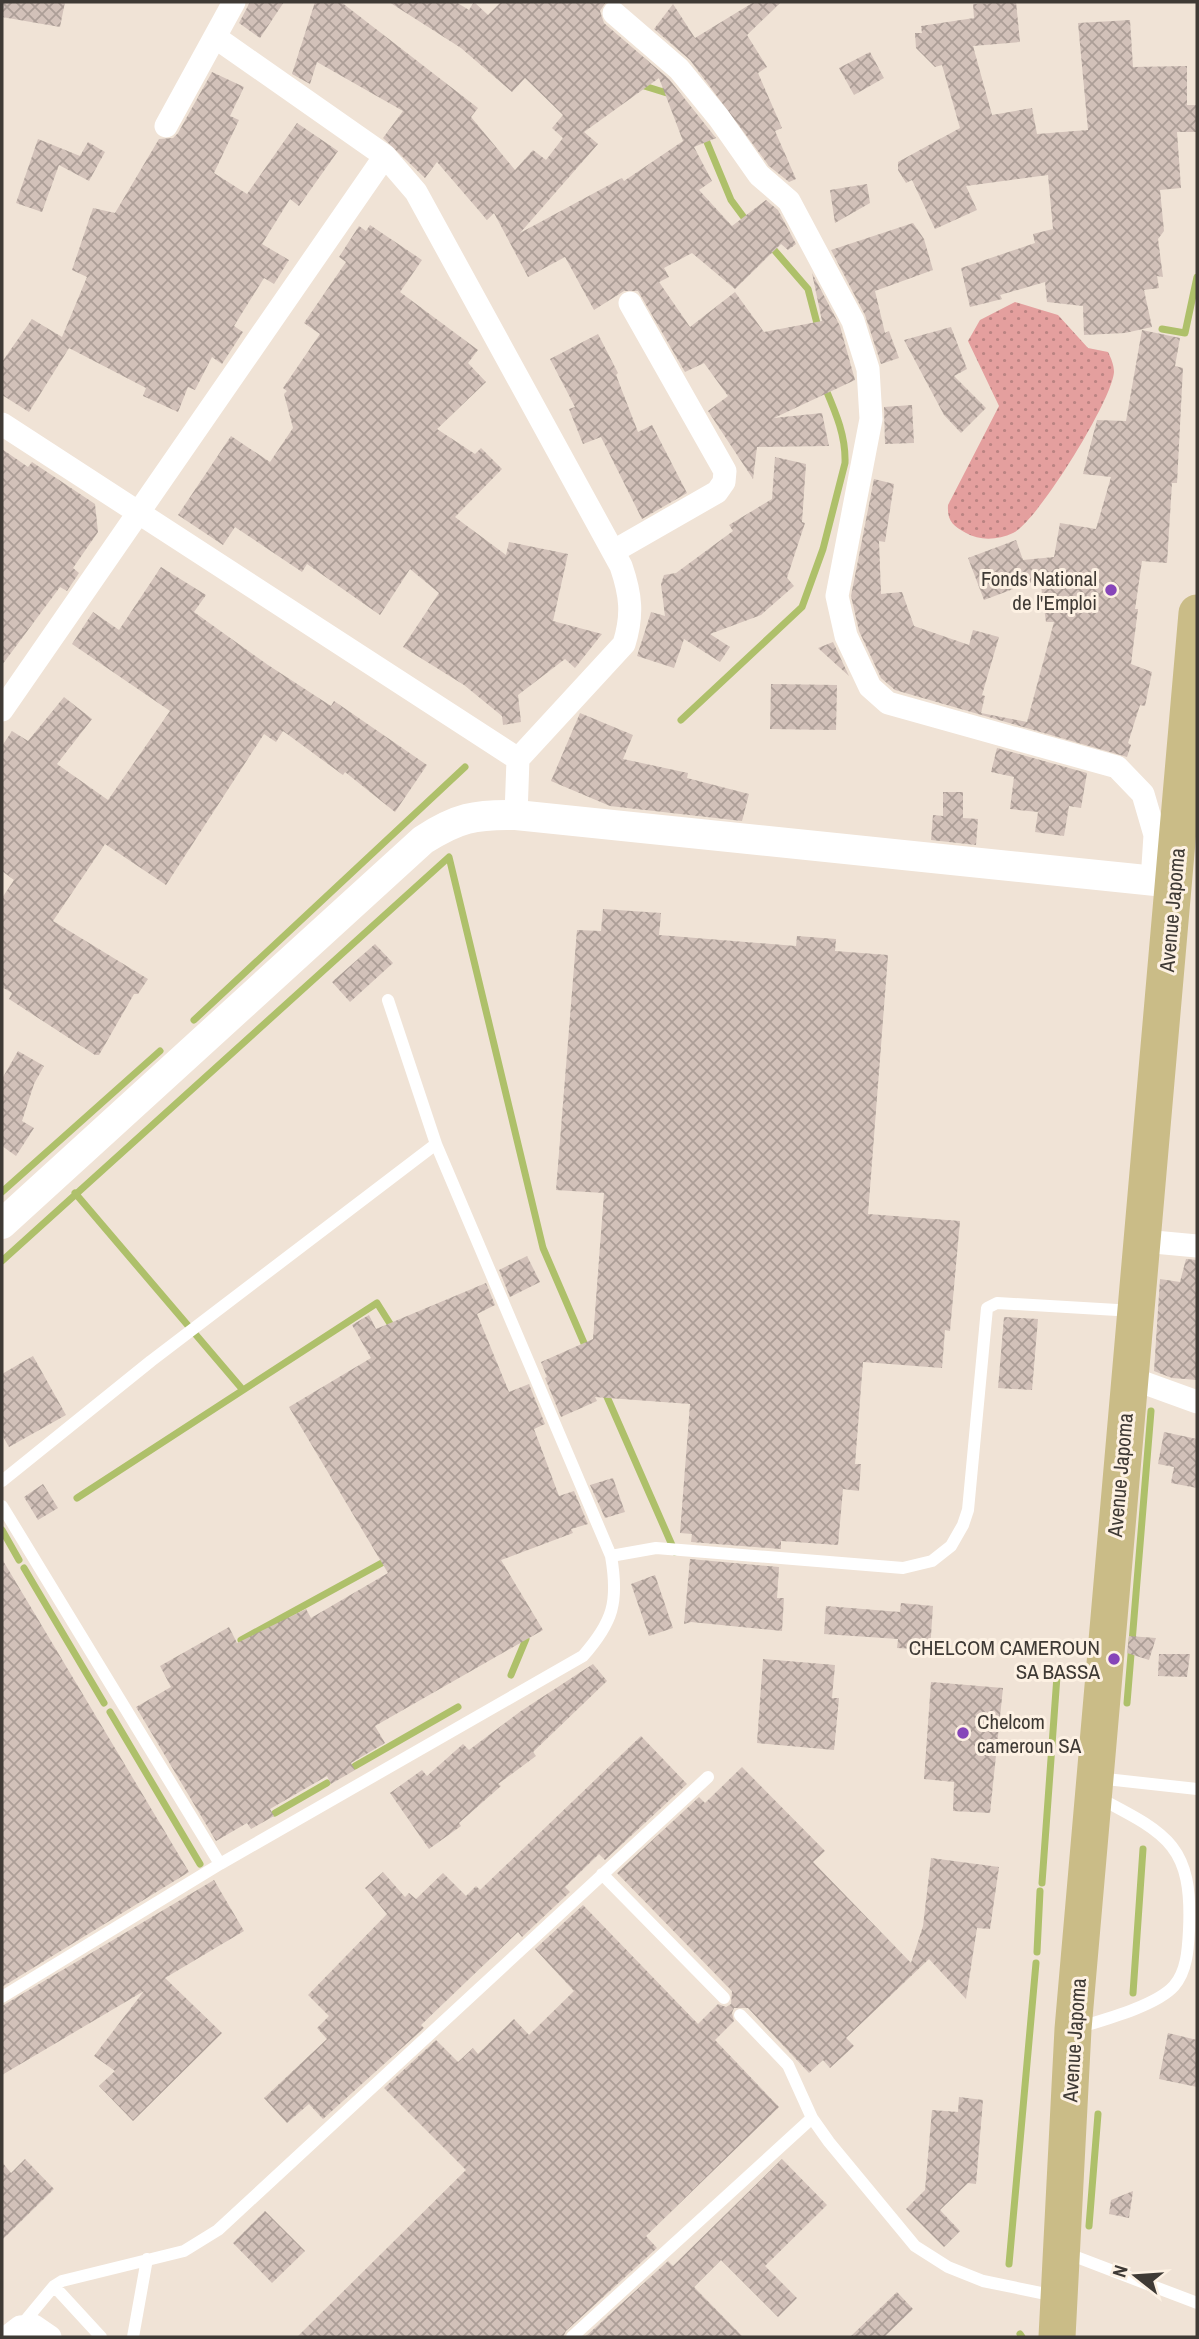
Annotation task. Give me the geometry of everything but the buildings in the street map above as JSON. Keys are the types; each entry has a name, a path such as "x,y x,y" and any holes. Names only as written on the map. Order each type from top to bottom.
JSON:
{"main road":[{"name":"Avenue Japoma","path":"1057,2337 1073,2029 1197,613"}],"street":[{"path":"166,126 234,2"},
{"path":"614,13 679,69 719,118 759,175 789,201 853,321 868,369 871,419 837,596 846,636 870,687 888,703 1117,767 1143,794 1155,835 1175,868"},
{"path":"215,37 386,156 416,192 437,225 614,551 631,594 631,621 624,644 518,759 516,815"},
{"path":"2,710 386,156"},
{"path":"614,551 718,492 724,482 725,471 630,303"},
{"path":"2,424 518,759"},
{"path":"2,1224 423,841 448,824 476,814 1175,868"},
{"path":"1143,1241 1197,1246"},
{"path":"1128,1377 1197,1402"},
{"path":"14,2332 34,2326 50,2337"}],"lane":[{"path":"2,1997 220,1864 583,1656 601,1636 614,1608 615,1581 611,1556 436,1144 388,1000"},
{"path":"2,1481 151,1361 436,1144"},
{"path":"611,1556 656,1548 903,1568 932,1561 951,1546 968,1510 987,1308 997,1303 1135,1311"},
{"path":"2,1506 220,1864"},
{"path":"14,2332 54,2286 72,2277 184,2250 218,2230 708,1777"},
{"path":"1093,1787 1197,1789"},
{"path":"1073,2029 1114,2017 1174,1987 1185,1968 1188,1939 1188,1876 1169,1841 1093,1787"},
{"path":"603,1874 724,1998"},
{"path":"740,2015 788,2065 812,2118 915,2246 948,2267 984,2281 1059,2297"},
{"path":"572,2337 788,2137 812,2118"},
{"path":"1063,2252 1197,2303"},
{"path":"133,2337 147,2259"},
{"path":"54,2286 101,2337"}],"shaded area":[{"path":"1015,302 1058,315 1088,348 1108,352 1114,372 1101,408 1072,459 1039,507 1013,533 983,538 971,536 958,528 950,519 948,511 948,505 999,406 968,341 980,320"}],"waterway":[{"path":"641,85 670,94"},
{"path":"704,135 731,200 748,223"},
{"path":"769,244 808,289 819,331"},
{"path":"1162,329 1185,333 1197,277"},
{"path":"681,720 802,607 823,549 845,463 842,433 824,385"},
{"path":"194,1020 465,767"},
{"path":"2,1261 449,857 543,1248 587,1350"},
{"path":"2,1192 160,1051"},
{"path":"75,1193 243,1390"},
{"path":"77,1498 377,1303 394,1330"},
{"path":"604,1390 675,1552"},
{"path":"1127,1703 1151,1411"},
{"path":"2,1530 19,1560"},
{"path":"241,1640 389,1559"},
{"path":"24,1568 104,1703"},
{"path":"511,1675 526,1639"},
{"path":"1042,1883 1057,1676"},
{"path":"355,1766 458,1707"},
{"path":"110,1712 200,1864"},
{"path":"275,1813 327,1783"},
{"path":"1133,1993 1143,1849"},
{"path":"1037,1952 1040,1891"},
{"path":"1009,2264 1036,1963"},
{"path":"1089,2226 1098,2114"}],"place":[{"name":"Fonds National de l'Emploi","path":"1111,590"},
{"name":"CHELCOM CAMEROUN SA BASSA","path":"1114,1659"},
{"name":"Chelcom cameroun SA","path":"963,1733"}]}
